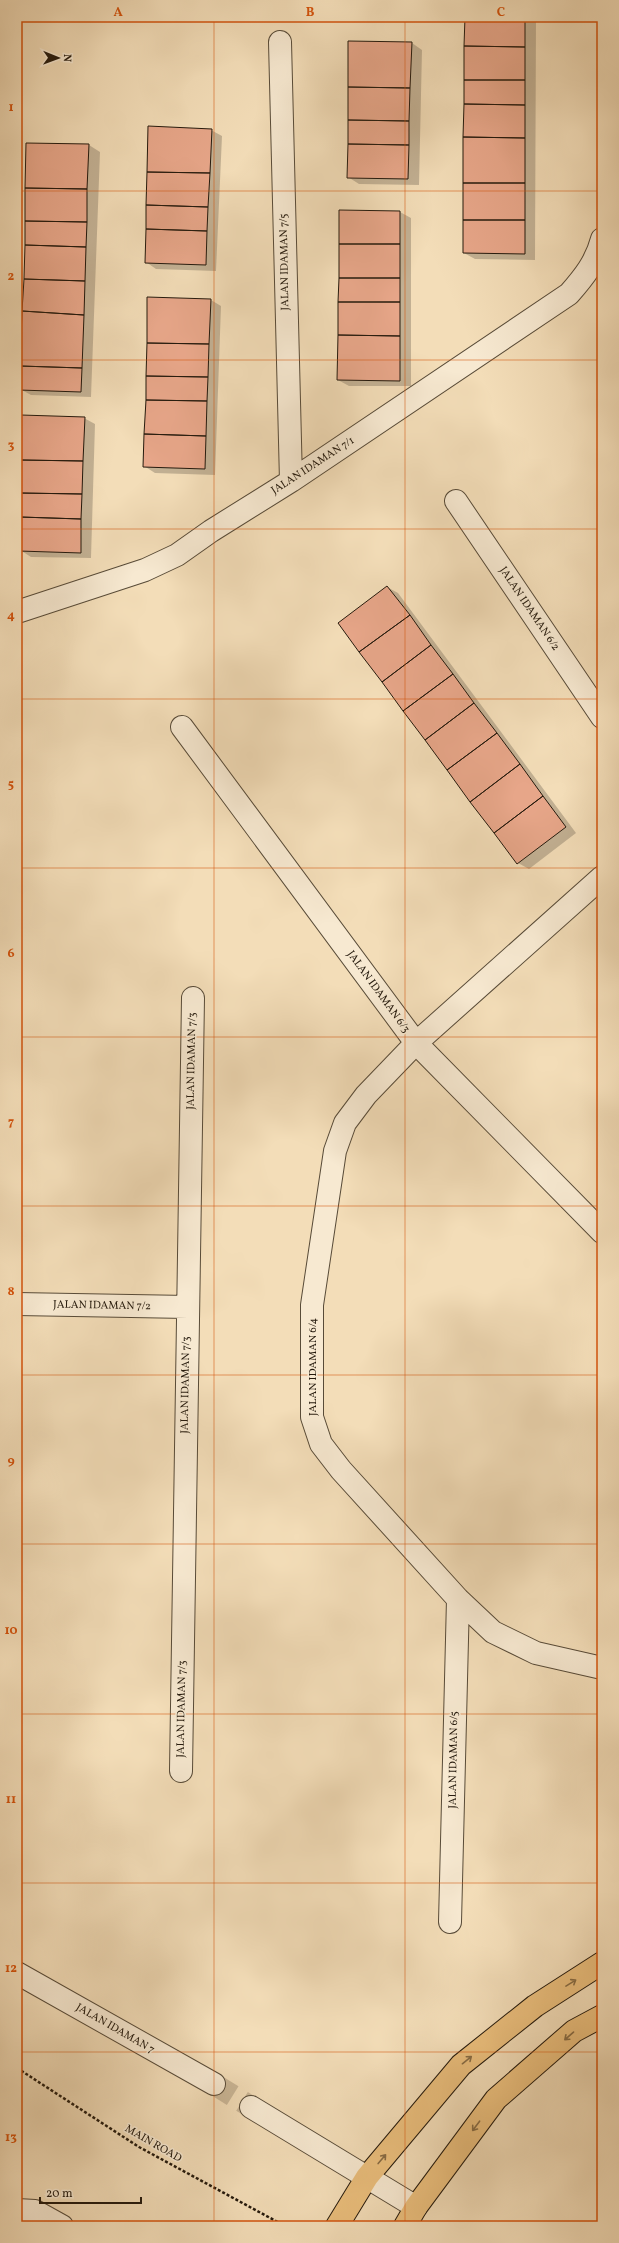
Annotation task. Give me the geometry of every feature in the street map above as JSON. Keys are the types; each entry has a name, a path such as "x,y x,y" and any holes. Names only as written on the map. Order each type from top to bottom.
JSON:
{"main road":[{"path":"337,2226 367,2177 461,2065 535,2006 602,1963"},
{"path":"405,2226 416,2207 496,2099 574,2031 602,2016"}],"street":[{"name":"JALAN IDAMAN 7/5","path":"280,42 291,481"},
{"name":"JALAN IDAMAN 7/1","path":"17,612 152,567 177,555 211,531 291,481 569,294 585,276 597,257 602,239"},
{"name":"JALAN IDAMAN 6/2","path":"456,501 602,717"},
{"name":"JALAN IDAMAN 6/3","path":"182,727 416,1043 602,1232"},
{"name":"JALAN IDAMAN 6/4","path":"602,877 416,1043 366,1095 345,1123 335,1151 312,1305 312,1417 321,1444 337,1465 458,1599 493,1632 536,1653 602,1668"},
{"name":"JALAN IDAMAN 7/3","path":"181,1771 193,998"},
{"name":"JALAN IDAMAN 7/2","path":"17,1304 188,1307"},
{"name":"JALAN IDAMAN 6/5","path":"450,1922 458,1599"},
{"name":"JALAN IDAMAN 7","path":"17,1973 214,2084"},
{"path":"251,2107 416,2207"},
{"path":"17,2210 35,2211 62,2226"}],"path":[{"name":"MAIN ROAD","path":"17,2068 139,2147 285,2226"}],"building":[{"path":"465,17 525,17 525,47 464,46"},
{"path":"348,41 412,42 410,88 348,87"},
{"path":"464,46 525,47 525,80 464,80"},
{"path":"464,80 525,80 525,105 464,104"},
{"path":"348,87 410,88 409,121 348,120"},
{"path":"464,104 525,105 525,138 463,137"},
{"path":"348,120 409,121 409,145 348,144"},
{"path":"148,126 212,129 210,173 147,172"},
{"path":"463,137 525,138 525,183 463,183"},
{"path":"26,143 89,144 87,189 25,188"},
{"path":"348,144 409,145 408,179 347,178"},
{"path":"147,172 210,173 208,207 146,205"},
{"path":"463,183 525,183 525,220 463,220"},
{"path":"25,188 87,189 87,222 25,221"},
{"path":"146,205 208,207 207,231 146,229"},
{"path":"339,210 400,211 400,244 339,244"},
{"path":"463,220 525,220 525,254 463,253"},
{"path":"25,221 87,222 86,247 25,245"},
{"path":"146,229 207,231 206,265 145,263"},
{"path":"339,244 400,244 400,278 339,278"},
{"path":"25,245 86,247 85,281 24,279"},
{"path":"339,278 400,278 400,302 338,302"},
{"path":"24,279 85,281 84,315 22,311"},
{"path":"147,297 211,299 209,344 147,343"},
{"path":"338,302 400,302 400,336 338,335"},
{"path":"22,311 84,315 82,368 20,366"},
{"path":"338,335 400,336 400,381 337,380"},
{"path":"147,343 209,344 208,377 146,376"},
{"path":"20,366 82,368 81,392 19,390"},
{"path":"146,376 208,377 207,401 146,400"},
{"path":"146,400 207,401 206,436 144,434"},
{"path":"21,415 85,417 83,461 21,460"},
{"path":"144,434 206,436 205,469 143,467"},
{"path":"21,460 83,461 82,494 20,493"},
{"path":"20,493 82,494 81,519 20,517"},
{"path":"20,517 81,519 81,553 19,551"},
{"path":"387,586 410,615 359,652 338,623"},
{"path":"410,615 431,645 382,682 359,652"},
{"path":"431,645 453,674 403,711 382,682"},
{"path":"453,674 474,703 425,740 403,711"},
{"path":"474,703 497,733 447,770 425,740"},
{"path":"497,733 520,764 470,802 447,770"},
{"path":"520,764 543,796 494,833 470,802"},
{"path":"543,796 566,827 517,864 494,833"}],"tunnel":[{"path":"214,2084 251,2107"}]}
